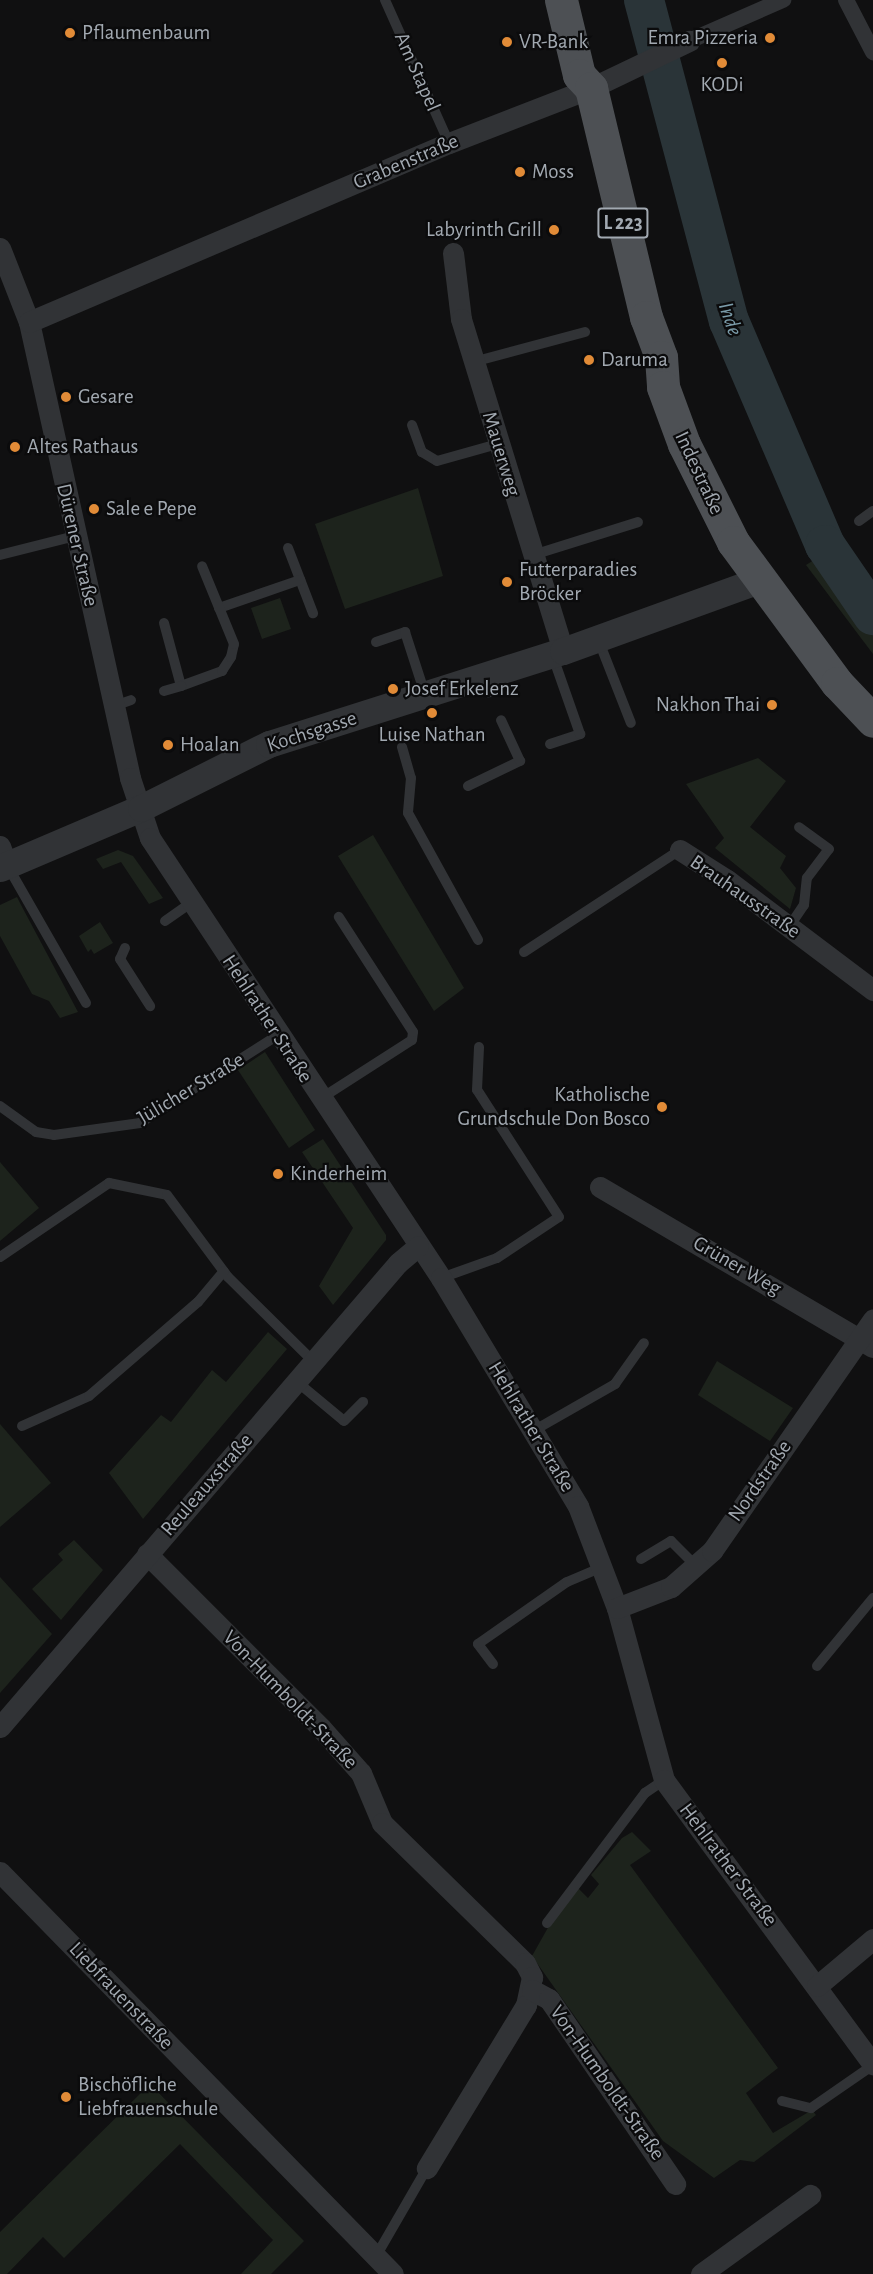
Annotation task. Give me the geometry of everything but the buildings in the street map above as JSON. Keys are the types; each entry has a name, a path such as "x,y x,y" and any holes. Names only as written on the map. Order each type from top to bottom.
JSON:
{"main road":[{"name":"Indestraße","path":"561,0 579,75 591,88 638,285 661,357 663,387 684,444 719,519 837,683 873,721"},
{"name":"Indestraße","path":"583,0 597,68 591,88"}],"street":[{"name":"Grabenstraße","path":"29,322 449,143 591,88 689,41 783,0"},
{"path":"846,0 873,52"},
{"name":"Dürener Straße","path":"0,248 29,322 75,536 122,703 141,808"},
{"name":"Mauerweg","path":"453,253 460,319 533,555 558,653"},
{"name":"Kochsgasse","path":"141,808 269,744 388,711 425,695 486,685 558,653 762,579"},
{"path":"2,859 141,808"},
{"name":"Hehlrather Straße","path":"141,808 158,854 441,1278 578,1506 617,1608 664,1780 873,2065"},
{"name":"Brauhausstraße","path":"680,850 727,880 873,990"},
{"name":"Grüner Weg","path":"600,1187 866,1343"},
{"name":"Reuleauxstraße","path":"0,1727 313,1360 398,1263 418,1246"},
{"name":"Nordstraße","path":"617,1608 671,1587 697,1566 866,1343 873,1319"},
{"name":"Von-Humboldt-Straße","path":"147,1554 361,1773 382,1823 525,1963 532,1977 532,1990 526,2005 427,2168"},
{"name":"Liebfrauenstraße","path":"0,1872 382,2267"},
{"path":"817,1986 873,1939"},
{"name":"Von-Humboldt-Straße","path":"532,1990 549,1999 675,2184"},
{"path":"702,2274 810,2195"}],"lane":[{"name":"Am Stapel","path":"385,0 449,143"},
{"path":"473,362 585,332"},
{"path":"412,425 422,452 437,462 498,444"},
{"path":"858,521 873,511"},
{"path":"533,555 638,522"},
{"path":"0,555 75,536"},
{"path":"288,548 313,613"},
{"path":"164,691 222,671 231,657 234,645 202,566"},
{"path":"219,608 300,580"},
{"path":"164,623 181,686"},
{"path":"376,642 405,632 425,695"},
{"path":"598,638 631,723"},
{"path":"550,744 580,734 558,653"},
{"path":"468,786 520,760 501,720"},
{"path":"402,747 411,778 408,813 478,940"},
{"path":"789,927 804,904 807,878 829,849 799,827"},
{"name":"Brauhausstraße","path":"524,952 680,850"},
{"path":"2,859 86,1003"},
{"path":"165,921 191,903"},
{"path":"320,1099 412,1040 413,1032 339,917"},
{"path":"125,948 120,959 150,1006"},
{"name":"Jülicher Straße","path":"0,1106 36,1132 54,1135 140,1124 278,1035"},
{"path":"441,1278 497,1258 559,1217 477,1090 479,1047"},
{"path":"0,1257 100,1187 119,1182 174,1200 225,1271 313,1360"},
{"path":"22,1426 89,1396 118,1367 198,1302 225,1271"},
{"path":"533,1431 615,1384 644,1343"},
{"path":"296,1381 344,1421 363,1402"},
{"path":"641,1559 671,1541 697,1566"},
{"path":"493,1664 478,1644 567,1582 603,1567"},
{"path":"818,1666 873,1598"},
{"path":"547,1923 645,1793 664,1780"},
{"path":"782,2101 811,2108 873,2065"},
{"path":"382,2267 427,2168"}],"shaded area":[{"path":"418,488 443,576 345,609 315,524"},
{"path":"820,556 873,625 873,654 806,565"},
{"path":"280,598 291,629 262,639 251,608"},
{"path":"758,758 786,781 750,827 786,856 780,868 796,888 790,909 715,848 724,838 686,784"},
{"path":"373,835 464,988 434,1011 338,856"},
{"path":"118,850 133,856 163,898 149,904 121,862 103,869 96,859"},
{"path":"17,897 78,1012 60,1018 49,1001 32,994 0,936 0,905"},
{"path":"100,922 113,943 94,954 91,949 88,952 79,936"},
{"path":"265,1052 315,1130 289,1148 238,1070"},
{"path":"323,1139 386,1235 386,1240 333,1305 319,1286 353,1228 302,1152"},
{"path":"0,1162 39,1208 0,1241"},
{"path":"268,1332 287,1349 143,1519 109,1473 161,1415 171,1422 212,1370 226,1382"},
{"path":"717,1361 793,1408 770,1441 698,1395"},
{"path":"0,1424 51,1483 0,1527"},
{"path":"74,1540 103,1570 61,1620 32,1589 63,1560 58,1554"},
{"path":"0,1577 52,1634 0,1693"},
{"path":"632,1832 651,1851 630,1865 778,2068 746,2093 773,2133 812,2110 816,2115 754,2162 740,2160 714,2178 663,2141 532,1956 550,1924 578,1888 588,1898 599,1884 591,1875 622,1838"},
{"path":"150,2084 304,2241 271,2274 241,2274 273,2240 180,2144 64,2258 43,2237 7,2274 0,2274 0,2232"}],"waterway":[{"name":"Inde","path":"644,0 729,321 825,545 873,615"}],"place":[{"name":"Pflaumenbaum","path":"70,33"},
{"name":"Emra Pizzeria","path":"770,38"},
{"name":"VR-Bank","path":"507,42"},
{"name":"KODi","path":"722,63"},
{"name":"Moss","path":"520,172"},
{"name":"Labyrinth Grill","path":"554,230"},
{"name":"Daruma","path":"589,360"},
{"name":"Gesare","path":"66,397"},
{"name":"Altes Rathaus","path":"15,447"},
{"name":"Sale e Pepe","path":"94,509"},
{"name":"Futterparadies Bröcker","path":"507,582"},
{"name":"Josef Erkelenz","path":"393,689"},
{"name":"Nakhon Thai","path":"772,705"},
{"name":"Luise Nathan","path":"432,713"},
{"name":"Hoalan","path":"168,745"},
{"name":"Katholische Grundschule Don Bosco","path":"662,1107"},
{"name":"Kinderheim","path":"278,1174"},
{"name":"Bischöfliche Liebfrauenschule","path":"66,2097"}]}
